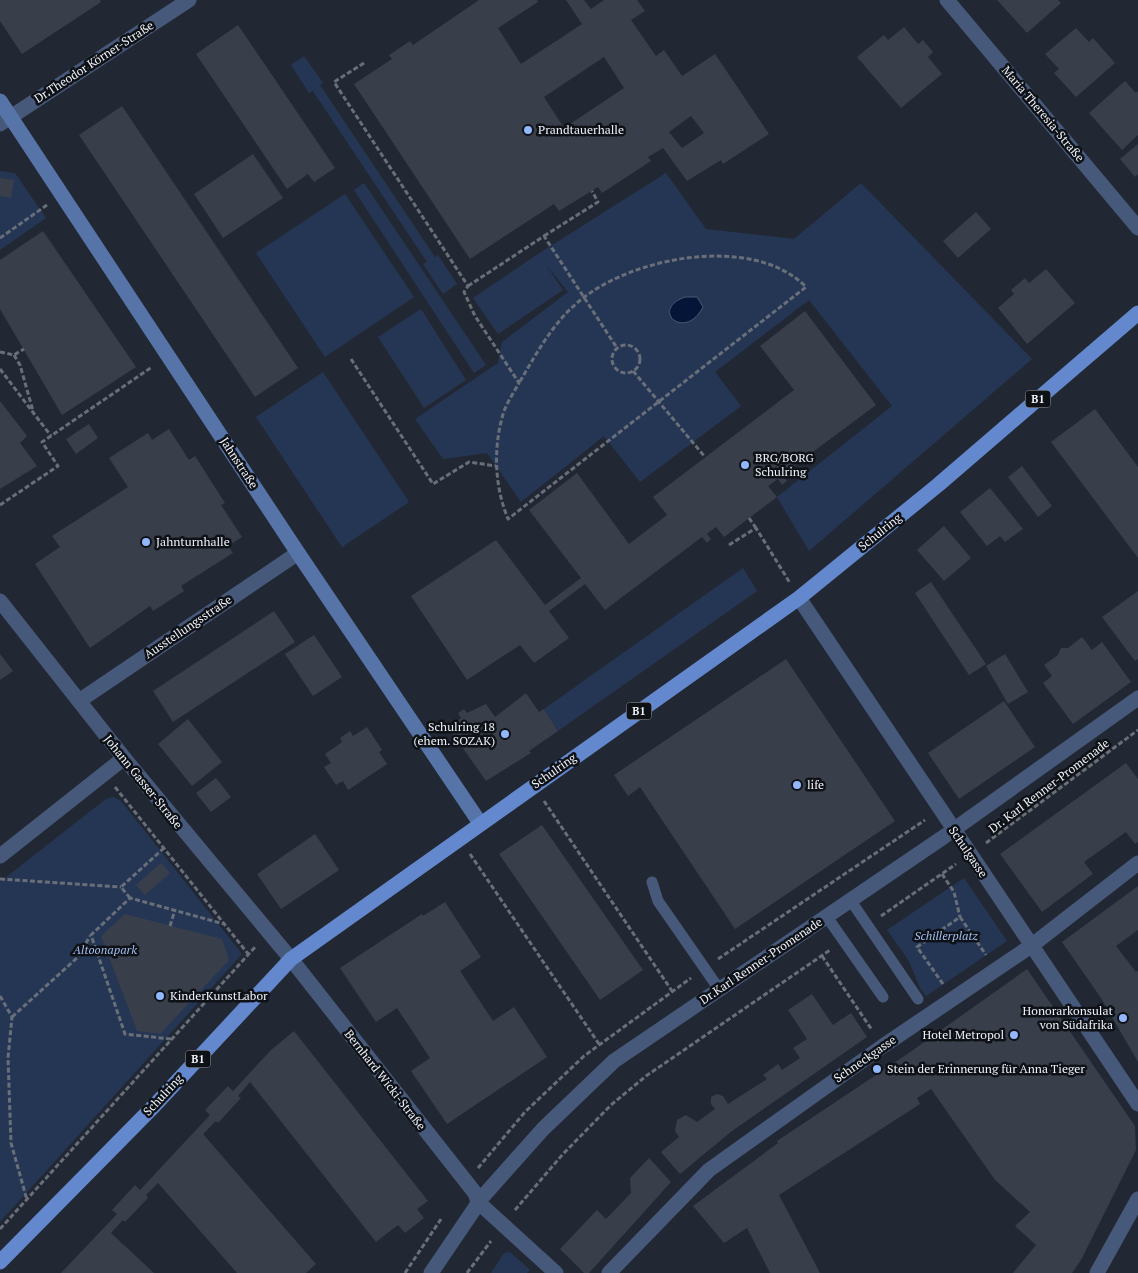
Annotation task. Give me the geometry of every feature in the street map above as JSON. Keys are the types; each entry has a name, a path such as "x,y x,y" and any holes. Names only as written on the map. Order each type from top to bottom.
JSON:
{"main road":[{"name":"Schulring","path":"0,1262 154,1106 291,959 533,785 799,598 938,485 1138,312"}],"street":[{"name":"Dr.Theodor Körner-Straße","path":"6,120 189,0"},
{"name":"Maria Theresia-Straße","path":"947,0 1138,228"},
{"name":"Jahnstraße","path":"0,101 6,120 62,194 298,553 480,823"},
{"name":"Ausstellungsstraße","path":"78,701 298,553"},
{"name":"Schulgasse","path":"799,598 1138,1104"},
{"name":"Johann Gasser-Straße","path":"0,601 124,758 291,959"},
{"name":"Dr.Karl Renner-Promenade","path":"431,1273 476,1208 478,1202 542,1129 614,1061 828,917 1138,698"},
{"path":"0,856 124,758"},
{"name":"Schneckgasse","path":"608,1273 709,1170 883,1046 1031,946 1138,863"},
{"name":"Bernhard Wicki-Straße","path":"291,959 475,1194 478,1202 556,1273"},
{"path":"1097,1273 1138,1199"}],"lane":[{"path":"652,882 658,901 719,989"},
{"path":"850,901 918,999"},
{"path":"828,917 883,997"}],"path":[{"path":"364,63 334,82 468,286"},
{"path":"519,383 475,316 464,292 468,286 598,202 592,191"},
{"path":"0,238 62,194"},
{"path":"544,236 617,348"},
{"path":"698,255 736,257 771,263 794,275 806,287 508,519 501,503 496,466 505,410 519,383 552,331 576,303 585,297 606,283 657,264 698,255"},
{"path":"625,345 637,351 639,364 633,371 620,372 613,366 612,356 617,348 625,345"},
{"path":"14,356 24,349"},
{"path":"0,351 14,356 20,365 34,414"},
{"path":"0,505 58,466 42,442 169,356"},
{"path":"351,359 433,484 469,462 496,466"},
{"path":"0,369 50,436"},
{"path":"633,371 705,457"},
{"path":"749,518 799,598"},
{"path":"729,545 756,528"},
{"name":"Dr. Karl Renner-Promenade","path":"969,854 1138,730"},
{"path":"105,774 249,955"},
{"path":"533,785 672,991"},
{"path":"459,838 599,1044"},
{"path":"121,887 164,848"},
{"path":"867,925 969,854"},
{"path":"942,874 954,892 960,917 996,970"},
{"path":"0,878 121,887 130,898 224,924"},
{"path":"12,1017 78,957 91,935 130,898"},
{"path":"170,926 175,910"},
{"path":"953,999 917,947 960,917"},
{"path":"0,1229 269,933"},
{"path":"91,935 125,1034 172,1039"},
{"path":"467,1273 503,1224 563,1154 611,1105 646,1076 844,941"},
{"path":"822,956 883,1046"},
{"path":"0,996 12,1017 8,1058 11,1143 27,1201"}],"green space":[{"path":"304,56 323,83 320,85 435,257 438,255 457,284 443,294 423,264 427,262 313,91 309,93 291,65"},
{"path":"0,171 15,173 46,218 0,250"},
{"path":"666,173 706,229 794,239 861,183 1032,359 809,551 777,497 892,406 809,300 715,372 741,406 640,482 604,436 521,502 487,453 443,459 415,419 498,363 502,342 568,292 544,262 563,290 498,334 473,298 538,254"},
{"path":"364,183 486,365 474,373 354,190"},
{"path":"345,194 414,297 325,357 256,253"},
{"path":"421,309 466,380 424,408 378,337"},
{"path":"323,372 409,502 342,547 256,417"},
{"path":"743,568 757,591 558,731 544,709"},
{"name":"Altoonapark","path":"113,797 121,801 242,954 0,1222 0,882 106,799"},
{"name":"Schillerplatz","path":"964,878 1007,941 926,996 920,988 909,961 887,930"},
{"path":"510,1252 530,1270 527,1273 491,1273 504,1253"}],"shaded area":[{"path":"685,297 697,297 703,307 696,317 688,322 680,323 670,315 670,309 675,303"}],"building":[{"path":"0,0 100,0 101,2 22,54 0,21"},
{"name":"Prandtauerhalle","path":"479,0 537,0 538,2 498,28 521,64 582,24 566,0 584,0 591,9 604,0 637,0 645,11 631,20 656,56 664,50 682,76 715,54 769,134 723,164 721,160 687,181 663,148 648,157 651,161 602,193 598,187 559,211 554,204 470,259 354,84 392,59 389,55 410,41 413,45","holes":["604,57 624,88 564,128 544,97","691,116 704,133 682,148 669,132"]},
{"path":"997,0 1058,0 1061,3 1027,33"},
{"path":"238,25 335,168 314,182 308,174 287,189 196,54"},
{"path":"904,27 918,44 923,40 933,52 928,57 942,74 901,108 857,57 884,35 888,40"},
{"path":"1076,28 1089,42 1093,38 1115,63 1076,97 1054,73 1059,69 1045,54"},
{"path":"1125,81 1136,93 1138,91 1138,135 1122,150 1089,113"},
{"path":"122,106 298,368 255,397 79,135"},
{"path":"1138,144 1138,174 1135,177 1120,159"},
{"path":"253,154 283,198 223,238 194,194"},
{"path":"0,178 14,180 11,198 0,196"},
{"path":"976,212 991,229 958,258 943,241"},
{"path":"43,231 136,367 62,415 0,309 0,260"},
{"path":"1046,269 1075,303 1027,344 998,308 1014,294 1011,290 1025,278 1029,283"},
{"name":"BRG/BORG Schulring","path":"805,311 876,405 782,475 787,481 782,485 778,479 768,486 777,497 724,537 716,527 707,534 711,539 707,543 702,537 605,610 585,584 549,611 569,638 534,663 520,645 467,680 411,596 496,540 545,605 581,578 529,510 577,473 629,544 667,515 653,497 794,390 760,346"},
{"path":"0,401 27,436 20,443 37,466 0,489"},
{"path":"1095,409 1138,467 1138,558 1051,442"},
{"path":"89,424 98,438 76,454 66,439"},
{"name":"Jahnturnhalle","path":"169,429 189,460 195,456 225,503 221,505 242,537 228,546 233,553 181,586 184,591 153,611 150,606 90,648 35,564 60,547 52,536 128,487 109,458 148,433 152,440"},
{"path":"1022,466 1052,506 1038,517 1008,477"},
{"path":"990,488 1023,529 1005,542 1000,536 987,546 960,512"},
{"path":"944,526 971,558 944,581 917,550"},
{"path":"931,582 986,664 969,675 915,593"},
{"path":"1138,591 1138,659 1135,661 1102,617"},
{"path":"274,611 295,642 173,722 153,691"},
{"path":"314,635 342,677 313,696 285,654"},
{"path":"1082,637 1092,650 1102,642 1131,682 1073,724 1043,683 1052,676 1044,665 1058,655 1061,648 1068,648"},
{"path":"0,654 13,671 0,680"},
{"path":"1005,654 1028,692 1008,704 986,666"},
{"path":"786,659 895,821 735,929 640,787 628,796 614,775"},
{"path":"526,693 539,712 544,709 558,731 529,751 531,753 486,781 448,727 461,718 458,713 464,709 467,713 486,704 495,717"},
{"path":"1004,701 1035,747 959,799 928,753"},
{"path":"188,719 222,762 192,786 158,744"},
{"path":"367,727 382,750 379,752 387,764 348,790 343,781 336,785 324,767 331,763 325,754 342,742 340,738 350,731 353,736"},
{"path":"1126,763 1138,779 1138,842 1135,844 1126,832 1084,862 1093,874 1042,912 1000,854"},
{"path":"216,778 231,797 211,812 196,793"},
{"path":"542,825 643,970 600,1000 499,854"},
{"path":"315,834 339,870 281,909 257,874"},
{"path":"161,863 170,873 145,895 136,885"},
{"path":"1138,886 1138,930 1116,946 1136,972 1138,971 1138,1062 1101,998 1062,942"},
{"path":"445,902 481,957 460,971 493,1021 514,1007 547,1057 447,1124 411,1071 430,1058 397,1008 376,1022 340,968 422,914 423,916"},
{"name":"KinderKunstLabor","path":"125,914 222,939 229,960 160,1034 137,1031 101,936"},
{"path":"1027,969 1135,1126 1136,1150 1081,1260 1072,1273 1013,1273 1036,1245 1015,1226 1030,1212 995,1180 931,1089 917,1098 920,1104 779,1195 820,1273 770,1273 747,1228 724,1243 693,1206 778,1143 777,1141 906,1055"},
{"path":"812,994 833,1025 851,1013 867,1037 732,1131 680,1174 661,1152 679,1137 675,1131 677,1120 686,1115 697,1122 715,1109 711,1104 711,1097 717,1094 723,1096 728,1104 767,1079 763,1075 778,1064 782,1070 800,1058 793,1048 807,1039 788,1010"},
{"path":"294,1031 428,1201 417,1209 424,1218 405,1233 398,1225 376,1242 250,1082 238,1096 241,1098 218,1123 216,1121 203,1134 316,1264 306,1273 237,1273 158,1183 146,1195 148,1198 125,1222 123,1220 111,1233 154,1273 61,1273 117,1214 112,1210 135,1185 140,1190 210,1115 205,1110 228,1086 233,1091 271,1050"},
{"path":"649,1158 671,1182 589,1273 584,1273 560,1249 597,1210 606,1219 631,1193 630,1178"}],"place":[{"name":"Prandtauerhalle","path":"528,130"},
{"name":"BRG/BORG Schulring","path":"745,465"},
{"name":"Jahnturnhalle","path":"146,542"},
{"name":"Schulring 18 (ehem. SOZAK)","path":"505,734"},
{"name":"life","path":"797,785"},
{"name":"KinderKunstLabor","path":"160,996"},
{"name":"Honorarkonsulat von Südafrika","path":"1123,1018"},
{"name":"Hotel Metropol","path":"1014,1035"},
{"name":"Stein der Erinnerung für Anna Tieger","path":"877,1069"}]}
